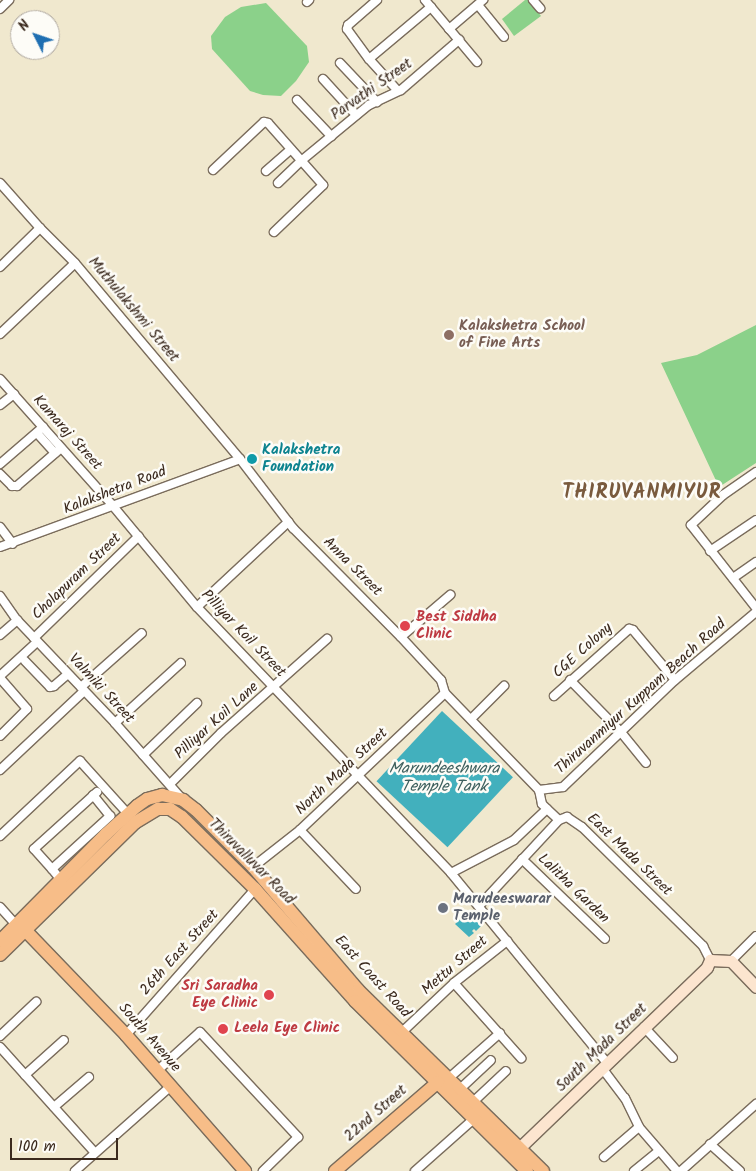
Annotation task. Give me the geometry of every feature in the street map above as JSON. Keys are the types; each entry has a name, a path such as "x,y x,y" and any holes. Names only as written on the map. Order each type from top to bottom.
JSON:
{"main road":[{"name":"Thiruvalluvar Road","path":"21,927 61,880 128,814 147,799 162,795 183,800"},
{"name":"East Coast Road","path":"183,800 196,810 253,867 358,990 401,1033 411,1050 443,1080 476,1118 516,1152 543,1171"},
{"name":"Thiruvalluvar Road","path":"0,941 21,927 136,822 158,809 170,809 182,816 255,889 355,1001 411,1050"},
{"path":"0,954 21,927"},
{"name":"South Avenue","path":"21,927 126,1035 245,1171"},
{"name":"East Coast Road","path":"443,1080 460,1089 473,1102 516,1152 527,1171"},
{"name":"22nd Street","path":"335,1171 443,1080"}],"street":[{"path":"0,9 9,0"},
{"path":"377,0 347,27 369,59 398,91"},
{"path":"425,0 477,62"},
{"path":"533,0 540,8"},
{"path":"449,29 480,2 504,36"},
{"path":"369,59 431,7"},
{"name":"Parvathi Street","path":"278,183 300,160 356,115 398,91 459,40"},
{"path":"340,63 377,102"},
{"path":"323,79 356,115"},
{"path":"297,100 331,136"},
{"path":"213,170 264,122 270,125 323,187 274,232"},
{"path":"266,171 291,149"},
{"name":"Muthulakshmi Street","path":"0,185 75,263 240,459"},
{"path":"0,267 40,228"},
{"path":"0,334 75,263"},
{"name":"Kamaraj Street","path":"0,379 14,394 40,430 113,506"},
{"path":"0,405 14,394"},
{"path":"0,464 40,430"},
{"path":"0,474 12,486 17,486 58,450"},
{"name":"Kalakshetra Road","path":"0,547 13,544 240,459"},
{"name":"Anna Street","path":"240,459 288,522 441,680 446,693"},
{"path":"755,614 733,578 691,525 723,495 756,472"},
{"name":"Pilliyar Koil Street","path":"113,506 197,607 451,873 479,906 604,1065 639,1127 677,1171"},
{"path":"710,551 756,520"},
{"path":"197,607 288,522"},
{"path":"0,527 13,544"},
{"name":"Cholapuram Street","path":"0,677 139,536"},
{"path":"733,578 756,562"},
{"path":"401,637 450,595"},
{"name":"Valmiki Street","path":"0,596 17,620 144,755 183,800"},
{"name":"Thiruvanmiyur Kuppam Beach Road","path":"539,790 563,787 620,730 675,680 755,614"},
{"path":"0,635 17,620"},
{"name":"CGE Colony","path":"554,696 570,680 631,629 675,680"},
{"path":"0,770 142,632"},
{"name":"Pilliyar Koil Lane","path":"170,784 221,733 327,639"},
{"path":"25,661 51,688 68,674"},
{"path":"114,723 181,663"},
{"path":"0,677 27,709 0,736"},
{"path":"570,680 620,730 646,763"},
{"path":"471,719 504,686"},
{"name":"East Mada Street","path":"446,693 539,790 542,804 559,820 567,817 582,827 703,946 710,960"},
{"name":"North Mada Street","path":"253,867 300,830 446,693"},
{"path":"144,755 197,703"},
{"path":"0,836 80,760 128,814"},
{"path":"61,880 34,849 102,787"},
{"path":"52,869 110,817 110,813 93,795"},
{"path":"451,873 514,840 547,809"},
{"path":"479,906 559,820"},
{"path":"300,830 356,889"},
{"name":"Lalitha Garden","path":"522,859 605,939"},
{"name":"26th East Street","path":"126,1035 255,889"},
{"path":"0,907 21,927"},
{"path":"731,961 756,936"},
{"name":"Mettu Street","path":"401,1033 454,983 507,941"},
{"path":"710,960 731,961 756,987"},
{"name":"South Mada Street","path":"516,1152 707,967 710,960"},
{"path":"454,983 521,1058"},
{"path":"0,1036 36,1002"},
{"path":"644,1028 673,1058"},
{"path":"157,1071 200,1032 298,1137 263,1171"},
{"path":"443,1080 500,1033"},
{"path":"25,1075 64,1040"},
{"path":"0,1047 94,1153"},
{"path":"460,1089 491,1060"},
{"path":"473,1102 506,1071"},
{"path":"54,1107 89,1077"},
{"path":"75,1171 170,1087"},
{"path":"681,1171 756,1104"},
{"path":"415,1171 476,1118"},
{"path":"604,1157 639,1127"},
{"path":"710,1144 740,1171"},
{"path":"634,1171 659,1151"}],"green space":[{"path":"525,0 529,0 541,16 514,36 502,19"},
{"path":"266,3 307,46 309,62 296,81 281,96 263,95 250,91 212,49 211,36 225,17 241,7"},
{"path":"756,325 756,463 719,487 661,363 697,355"}],"water":[{"name":"Marundeeshwara Temple Tank","path":"442,711 513,777 447,847 377,781"},
{"path":"469,910 483,924 476,931 474,929 472,931 474,933 469,937 455,924"}],"place":[{"name":"Kalakshetra School of Fine Arts","path":"449,335"},
{"name":"Kalakshetra Foundation","path":"252,459"},
{"name":"Best Siddha Clinic","path":"405,626"},
{"name":"Marudeeswarar Temple","path":"443,908"},
{"name":"Sri Saradha Eye Clinic","path":"269,995"},
{"name":"Leela Eye Clinic","path":"223,1029"}],"district":[{"name":"THIRUVANMIYUR","path":"642,493"}]}
